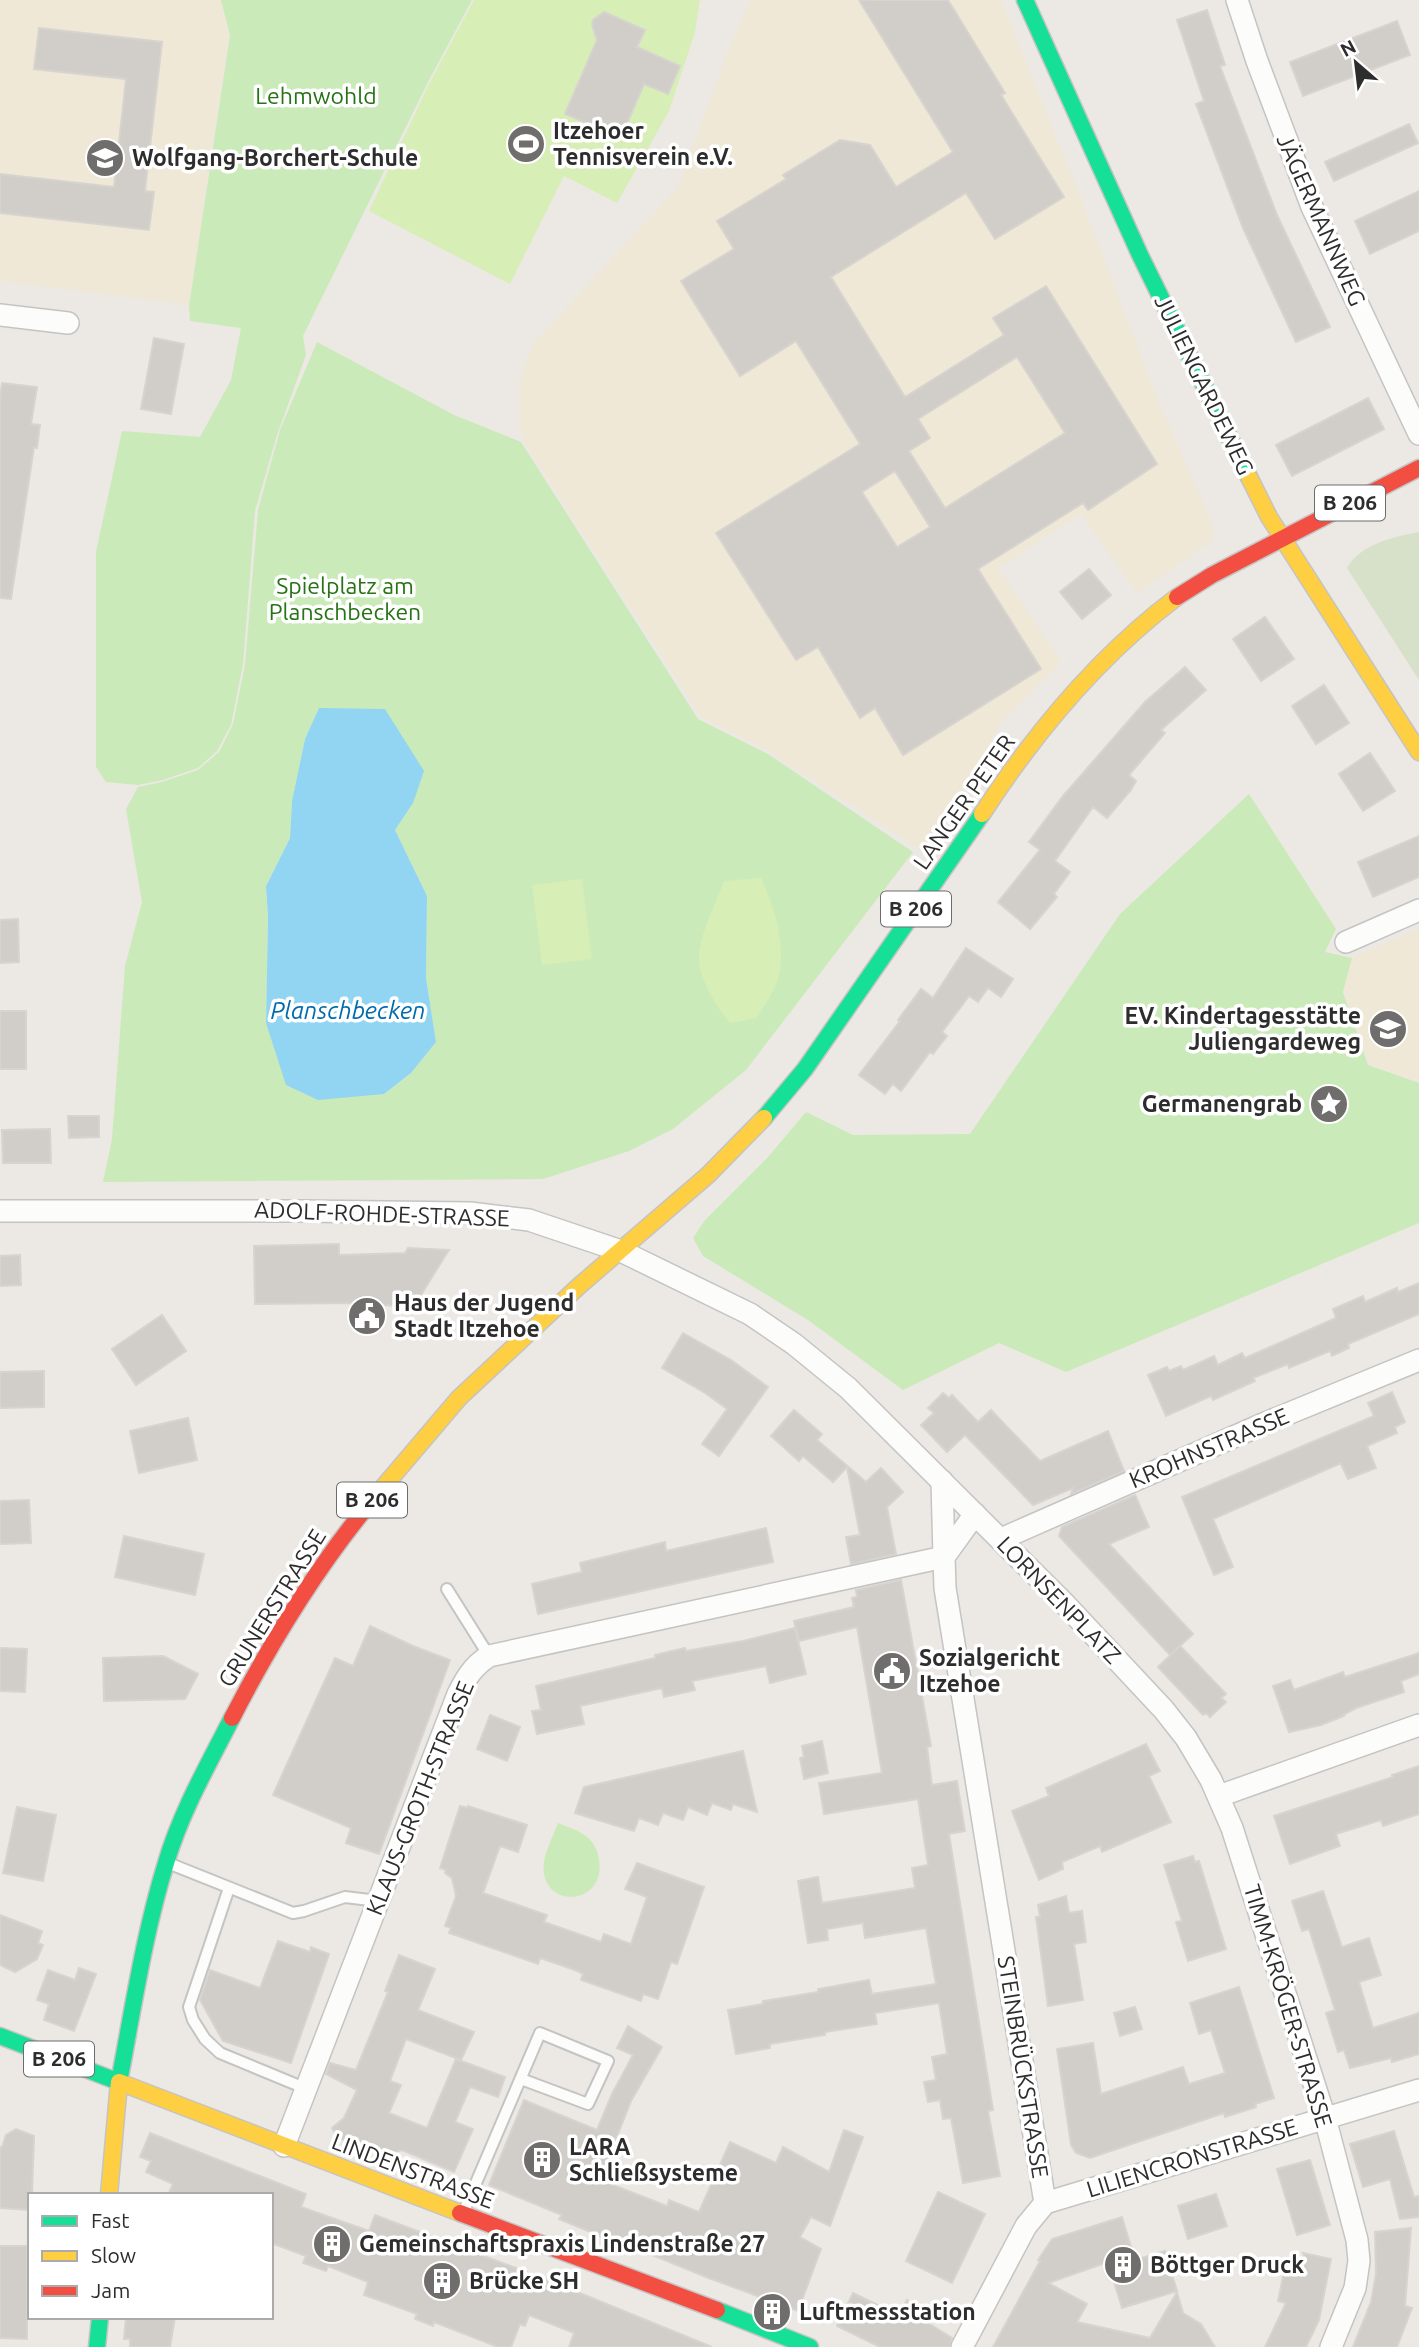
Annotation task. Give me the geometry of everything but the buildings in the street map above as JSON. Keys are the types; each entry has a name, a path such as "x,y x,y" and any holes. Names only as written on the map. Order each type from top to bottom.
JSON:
{"main road":[{"name":"JULIENGARDEWEG","path":"1025,0 1146,267 1269,517 1419,752"},
{"name":"LANGER PETER","path":"621,1251 708,1175 768,1113 805,1069 1015,764 1115,648 1175,598 1212,575 1419,468"},
{"name":"GRUNERSTRASSE","path":"109,2193 119,2082 145,1945 166,1862 189,1801 257,1670 291,1613 353,1523 426,1434 459,1398 579,1286 621,1251"},
{"name":"LINDENSTRASSE","path":"0,2036 810,2347"},
{"path":"97,2347 100,2319"}],"street":[{"name":"JÄGERMANNWEG","path":"1237,0 1269,97 1312,207 1419,434"},
{"path":"0,315 68,323"},
{"path":"1346,942 1419,911"},
{"name":"ADOLF-ROHDE-STRASSE","path":"0,1211 480,1214 529,1220 621,1251 750,1314 794,1344 858,1396 906,1445"},
{"name":"KROHNSTRASSE","path":"1000,1539 1263,1424 1419,1360"},
{"name":"LORNSENPLATZ","path":"906,1445 1142,1686"},
{"path":"942,1481 944,1557"},
{"name":"LORNSENPLATZ","path":"944,1557 975,1514"},
{"name":"KLAUS-GROTH-STRASSE","path":"284,2146 458,1693 470,1672 489,1656 944,1557"},
{"name":"STEINBRÜCKSTRASSE","path":"944,1557 945,1588 1045,2203 1026,2226 962,2347"},
{"name":"TIMM-KRÖGER-STRASSE","path":"1142,1686 1186,1738 1219,1796 1232,1828 1325,2118 1359,2249 1355,2288 1331,2347"},
{"path":"1219,1796 1419,1725"},
{"name":"LILIENCRONSTRASSE","path":"1045,2203 1419,2090"}],"lane":[{"path":"447,1589 489,1656"},
{"path":"166,1862 293,1913 345,1897 378,1901"},
{"path":"229,1888 188,2007 193,2020 205,2039 220,2053 307,2089"},
{"path":"463,2214 540,2033 608,2061 588,2104 521,2079"}],"shaded area":[{"name":"Wolfgang-Borchert-Schule","path":"0,0 220,0 229,34 189,305 0,281"},
{"path":"751,0 1001,0 1158,401 1211,520 1214,533 1212,541 1137,593 1081,514 998,568 1061,662 1002,720 983,758 921,850 767,750 701,717 524,442 519,423 519,385 533,344 678,187 728,51"},
{"name":"EV. Kindertagesstätte Juliengardeweg","path":"1419,929 1419,1082 1369,1065 1344,992 1352,958"}],"green space":[{"name":"Lehmwohld","path":"221,0 472,0 428,82 303,336 306,355 277,435 255,511 243,664 231,725 217,751 198,768 138,785 106,782 96,767 96,552 122,431 200,437 231,380 241,328 190,321 189,306 230,35"},
{"name":"Itzehoer Tennisverein e.V.","path":"474,0 700,0 695,32 669,111 617,203 564,176 510,284 369,211 429,84"},
{"name":"Spielplatz am Planschbecken","path":"317,342 454,415 521,442 698,719 768,754 913,852 746,1070 673,1129 629,1151 543,1179 103,1182 112,1139 125,966 142,902 126,809 138,787 198,770 219,752 233,724 245,665 258,510 280,430","holes":["319,708 413,803 395,830 427,896 426,978 436,1042 411,1073 384,1094 266,1023 266,886 290,838 292,801 305,739"]},
{"path":"1419,532 1419,680 1347,568 1369,547"},
{"path":"1249,794 1336,929 1325,952 1352,958 1343,992 1368,1065 1419,1083 1419,1223 1066,1372 999,1343 903,1390 808,1320 703,1256 693,1238 705,1220 768,1157 806,1112 853,1135 970,1134 1120,914"},
{"path":"761,878 780,937 781,961 778,979 757,1018 730,1023 715,1002 702,976 699,960 701,941 724,881"},
{"path":"582,879 592,959 542,965 532,885"},
{"path":"558,1823 584,1835 598,1853 599,1874 594,1885 577,1896 557,1893 544,1874 546,1855"}],"water":[{"name":"Planschbecken","path":"319,708 385,709 424,771 413,803 395,830 427,896 426,978 436,1042 411,1073 384,1094 318,1100 286,1085 266,1023 266,886 290,838 292,801 305,739"}],"traffic: fast":[{"path":"1025,0 1140,255 1249,477"},
{"path":"764,1118 805,1069 982,814"},
{"path":"0,2036 119,2082 145,1944 166,1863 187,1807 232,1718"},
{"path":"717,2310 810,2347"},
{"path":"97,2347 100,2319"}],"traffic: slow":[{"path":"1249,477 1269,517 1419,752"},
{"path":"982,814 1024,754 1070,697 1121,644 1177,597"},
{"path":"374,1498 459,1398 579,1286 708,1175 764,1118"},
{"path":"109,2193 119,2082 460,2213"}],"traffic: jam":[{"path":"1177,597 1212,575 1419,468"},
{"path":"232,1718 297,1604 353,1523 374,1498"},
{"path":"460,2213 717,2310"}],"place":[{"name":"Itzehoer Tennisverein e.V.","path":"526,144"},
{"name":"Wolfgang-Borchert-Schule","path":"105,158"},
{"name":"EV. Kindertagesstätte Juliengardeweg","path":"1388,1029"},
{"name":"Germanengrab","path":"1329,1104"},
{"name":"Haus der Jugend Stadt Itzehoe","path":"367,1316"},
{"name":"Sozialgericht Itzehoe","path":"892,1671"},
{"name":"LARA Schließsysteme","path":"542,2160"},
{"name":"Gemeinschaftspraxis Lindenstraße 27","path":"332,2244"},
{"name":"Böttger Druck","path":"1123,2265"},
{"name":"Brücke SH","path":"442,2281"},
{"name":"Luftmessstation","path":"772,2312"}]}
